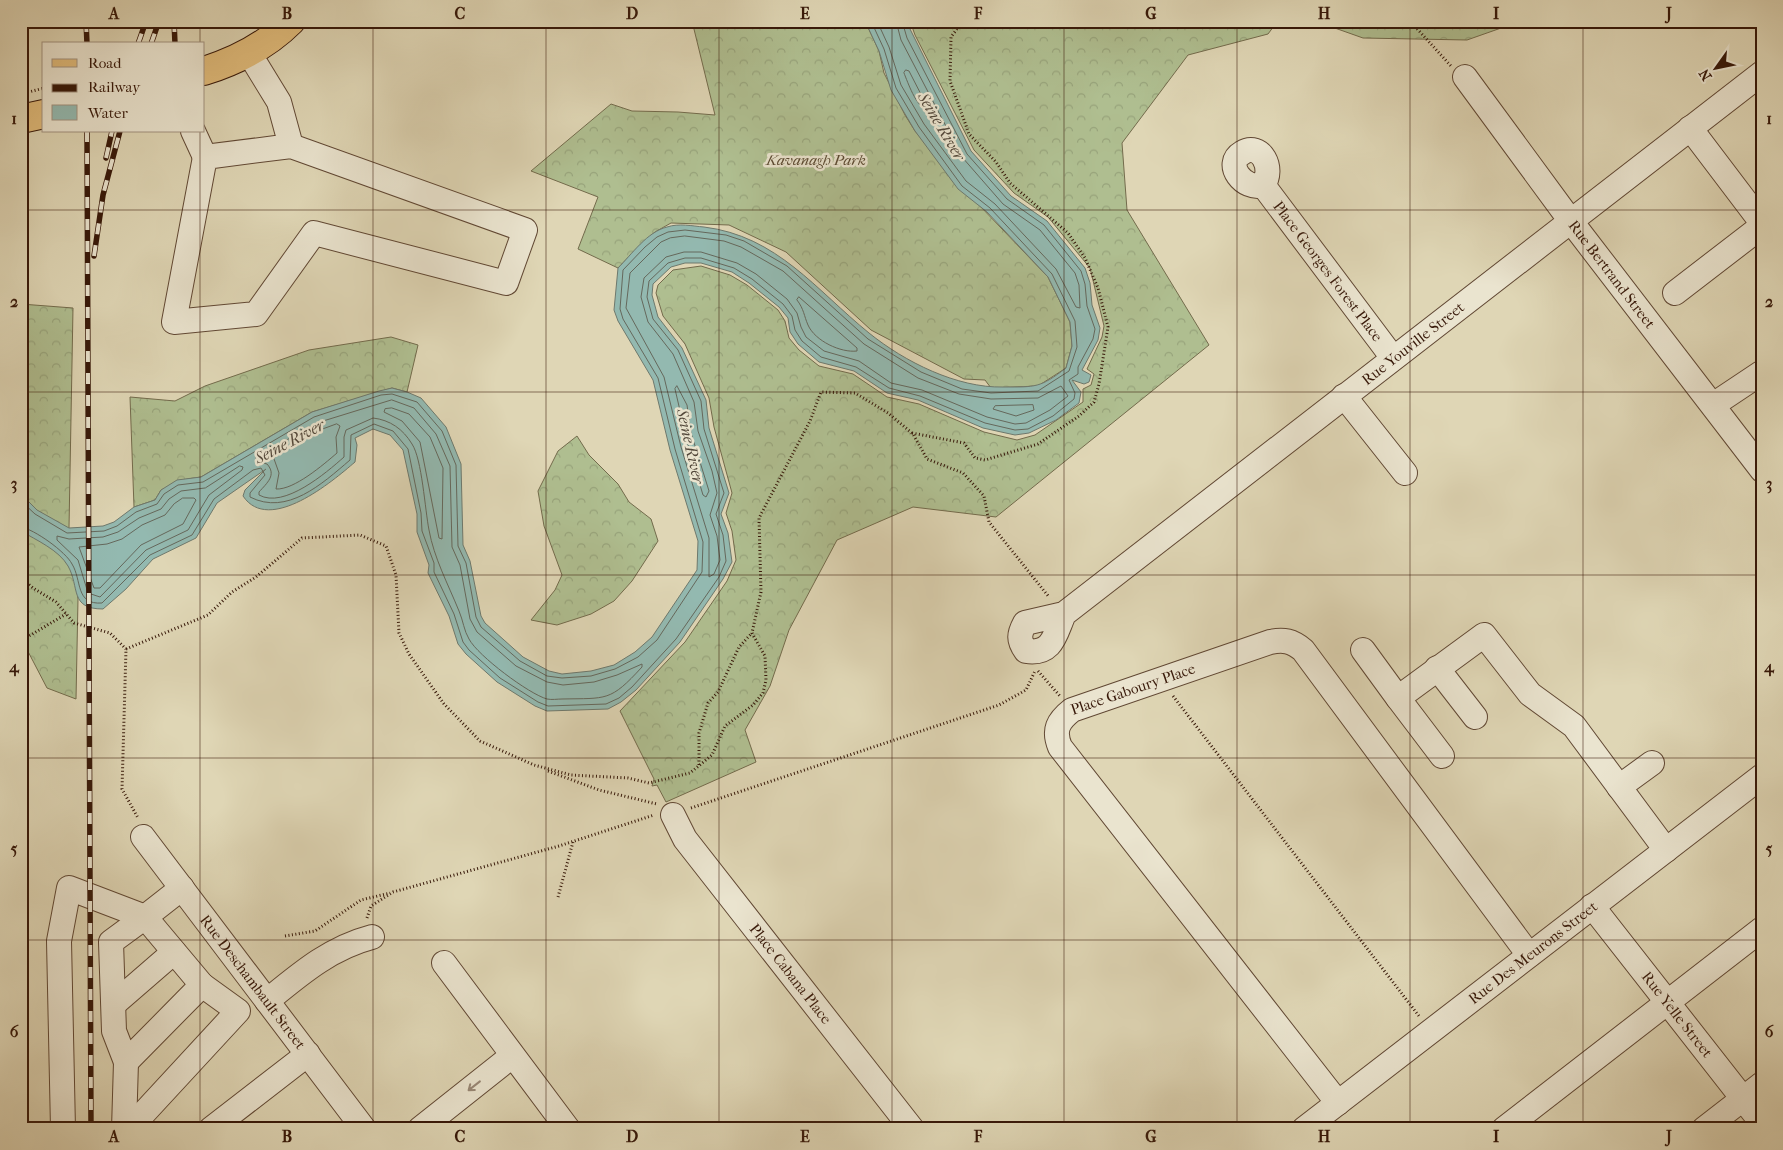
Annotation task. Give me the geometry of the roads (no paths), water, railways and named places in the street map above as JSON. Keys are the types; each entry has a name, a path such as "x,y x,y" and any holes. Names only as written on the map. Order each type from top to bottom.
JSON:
{"main road":[{"path":"205,71 249,53 270,40 290,21"},
{"path":"21,120 42,115"}],"street":[{"path":"249,53 280,102 291,146"},
{"name":"Rue Youville Street","path":"1064,614 1050,644 1040,659 1036,652 1026,650 1020,642 1020,633 1025,623 1064,614 1762,73"},
{"name":"Rue Bertrand Street","path":"1465,77 1570,220 1762,470"},
{"path":"1675,293 1762,225 1690,128"},
{"path":"193,132 205,157 174,322 256,314 314,233 506,283 525,230 291,146 205,157"},
{"name":"Place Georges Forest Place","path":"1263,185 1393,358"},
{"path":"1713,405 1760,374"},
{"path":"1344,396 1404,473"},
{"path":"1398,698 1484,635 1530,694 1574,726 1666,850"},
{"name":"Place Gaboury Place","path":"1338,1103 1060,747 1056,738 1056,727 1063,717 1076,709 1270,642 1282,640 1293,642 1302,650 1529,955"},
{"path":"1363,650 1442,756"},
{"path":"1437,668 1475,717"},
{"path":"1619,787 1652,763"},
{"name":"Rue Des Meurons Street","path":"1304,1129 1762,776"},
{"name":"Place Cabana Place","path":"673,815 685,839 912,1129"},
{"name":"Rue Deschambault Street","path":"143,837 364,1129"},
{"path":"63,1129 59,941 69,888 145,917 202,986 238,1011"},
{"path":"124,1129 126,1062 114,1031 111,942 182,888"},
{"name":"Rue Yelle Street","path":"1592,906 1762,1124"},
{"path":"1504,1129 1762,929"},
{"path":"129,1129 238,1011 348,943 366,939"},
{"path":"114,1004 174,952"},
{"path":"444,963 568,1129"},
{"path":"126,1062 202,986"},
{"path":"211,1129 308,1054"},
{"path":"420,1129 512,1056"},
{"path":"1704,1129 1762,1084"}],"water":[{"name":"Seine River","path":"865,21 906,21 971,151 1011,196 1047,221 1085,268 1090,283 1092,305 1100,328 1098,340 1082,370 1091,375 1089,382 1084,384 1072,380 1081,392 1079,403 1056,420 1029,433 1015,435 983,428 918,400 887,393 854,371 819,362 798,344 790,332 788,318 779,307 732,272 701,263 685,263 671,267 653,284 652,295 658,317 682,348 706,400 709,428 729,493 721,514 728,533 732,562 723,579 680,642 636,690 621,702 608,709 547,711 535,706 497,682 466,654 458,644 449,616 428,573 429,565 417,532 417,514 403,450 390,435 373,429 355,438 357,445 355,462 317,491 300,501 284,507 268,510 254,507 243,496 245,490 266,469 217,503 196,538 153,559 126,589 103,609 92,608 80,601 72,574 64,560 47,546 21,531 21,485 24,497 37,510 69,528 103,526 114,522 134,507 155,500 161,490 177,480 201,477 312,412 392,388 421,398 446,427 461,464 463,545 470,561 481,616 485,623 523,657 549,671 562,674 591,671 614,665 635,652 652,637 697,570 698,541 670,450 653,380 618,321 614,310 618,268 646,238 672,226 686,225 730,232 753,241 794,267 883,344 915,363 950,378 986,386 1023,387 1043,383 1066,368 1072,346 1070,322 1048,277 987,212 958,189 915,131 891,90 879,51"}],"railway":[{"path":"86,21 87,42"},
{"path":"139,42 146,21"},
{"path":"152,42 159,21"},
{"path":"174,21 175,42"},
{"path":"87,132 91,1129"},
{"path":"106,158 112,132"},
{"path":"94,256 103,195 120,132"}],"park label":[{"name":"Kavanagh Park","path":"816,160"}]}
